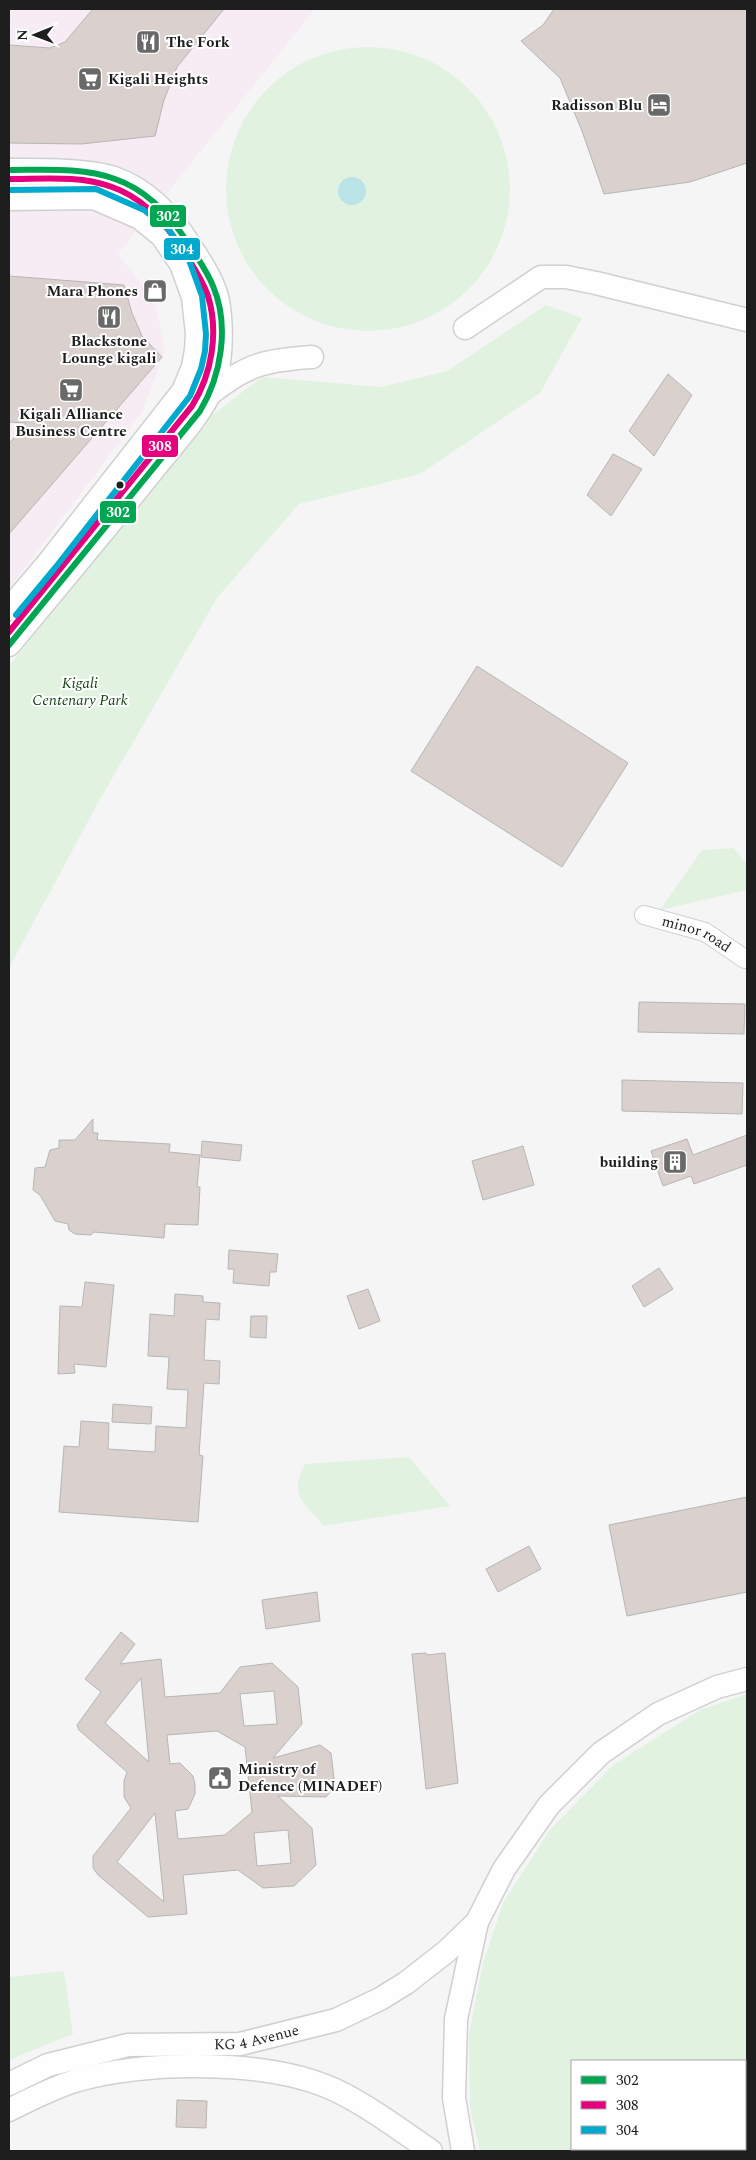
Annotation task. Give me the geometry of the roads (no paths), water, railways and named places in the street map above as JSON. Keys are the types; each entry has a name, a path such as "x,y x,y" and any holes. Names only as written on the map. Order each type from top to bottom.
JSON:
{"main road":[{"path":"9,170 71,172 114,178 146,195 162,209 187,241 205,269 218,300 219,360 211,393"},
{"path":"9,199 94,198 140,218 162,236 181,264 193,298 197,334 193,367 183,391 48,563 9,608"},
{"path":"465,328 540,277 573,279 747,320"},
{"path":"9,645 170,449 211,393 243,370 263,362 312,357"},
{"path":"463,2151 454,2098 456,2019 477,1922 504,1869 549,1805 601,1753 658,1714 717,1687 747,1679"},
{"name":"KG 4 Avenue","path":"9,2084 48,2065 128,2045 240,2044 336,2020 380,1999 406,1983 447,1951 477,1922"},
{"name":"KG 4 Avenue","path":"9,2110 42,2094 90,2077 147,2069 254,2068 292,2075 336,2090 431,2151"}],"street":[{"name":"minor road","path":"644,915 705,932 745,959"}],"water":[{"path":"352,177 362,181 366,191 362,201 352,205 342,201 338,191 342,181"}],"place":[{"name":"The Fork","path":"148,42"},
{"name":"Kigali Heights","path":"90,79"},
{"name":"Radisson Blu","path":"659,105"},
{"name":"Mara Phones","path":"155,291"},
{"name":"Blackstone Lounge kigali","path":"109,317"},
{"name":"Kigali Alliance Business Centre","path":"71,390"},
{"name":"building","path":"675,1162"},
{"name":"Ministry of Defence (MINADEF)","path":"220,1778"}],"park label":[{"name":"Kigali Centenary Park","path":"80,692"}]}
